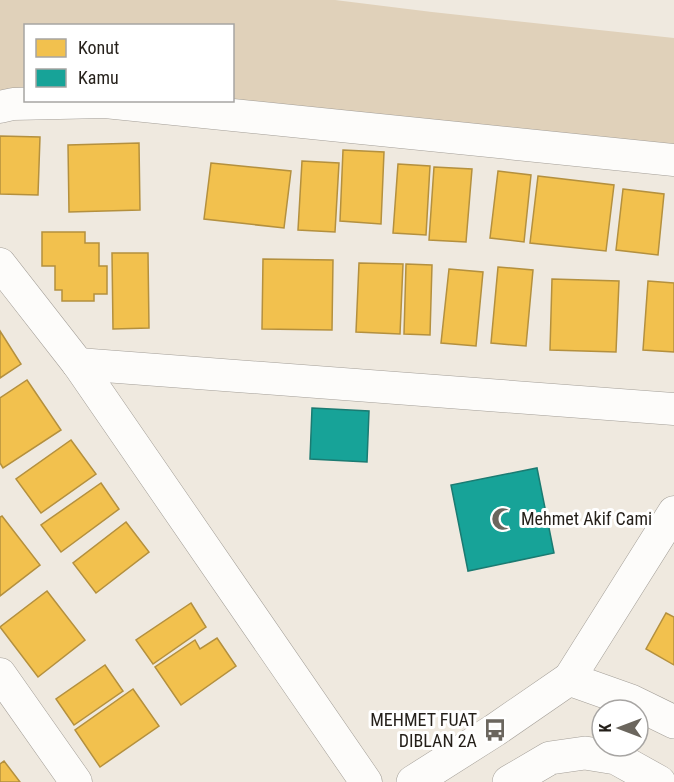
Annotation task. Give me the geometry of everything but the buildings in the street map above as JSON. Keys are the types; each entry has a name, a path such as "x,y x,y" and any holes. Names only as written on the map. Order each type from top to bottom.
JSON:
{"main road":[{"path":"413,782 569,679 631,701 674,722"},
{"path":"509,782 550,758 585,753 616,758 659,782"}],"street":[{"path":"0,106 105,102 674,160"},
{"path":"0,264 78,364 366,782"},
{"path":"78,364 674,409"},
{"path":"569,679 674,512"},
{"path":"0,674 76,782"}],"shaded area":[{"path":"0,0 335,0 674,38 674,146 234,100 234,24 24,24 24,87 0,91"}],"place":[{"name":"Mehmet Akif Cami","path":"503,519"},
{"name":"MEHMET FUAT DIBLAN 2A","path":"495,730"}]}
